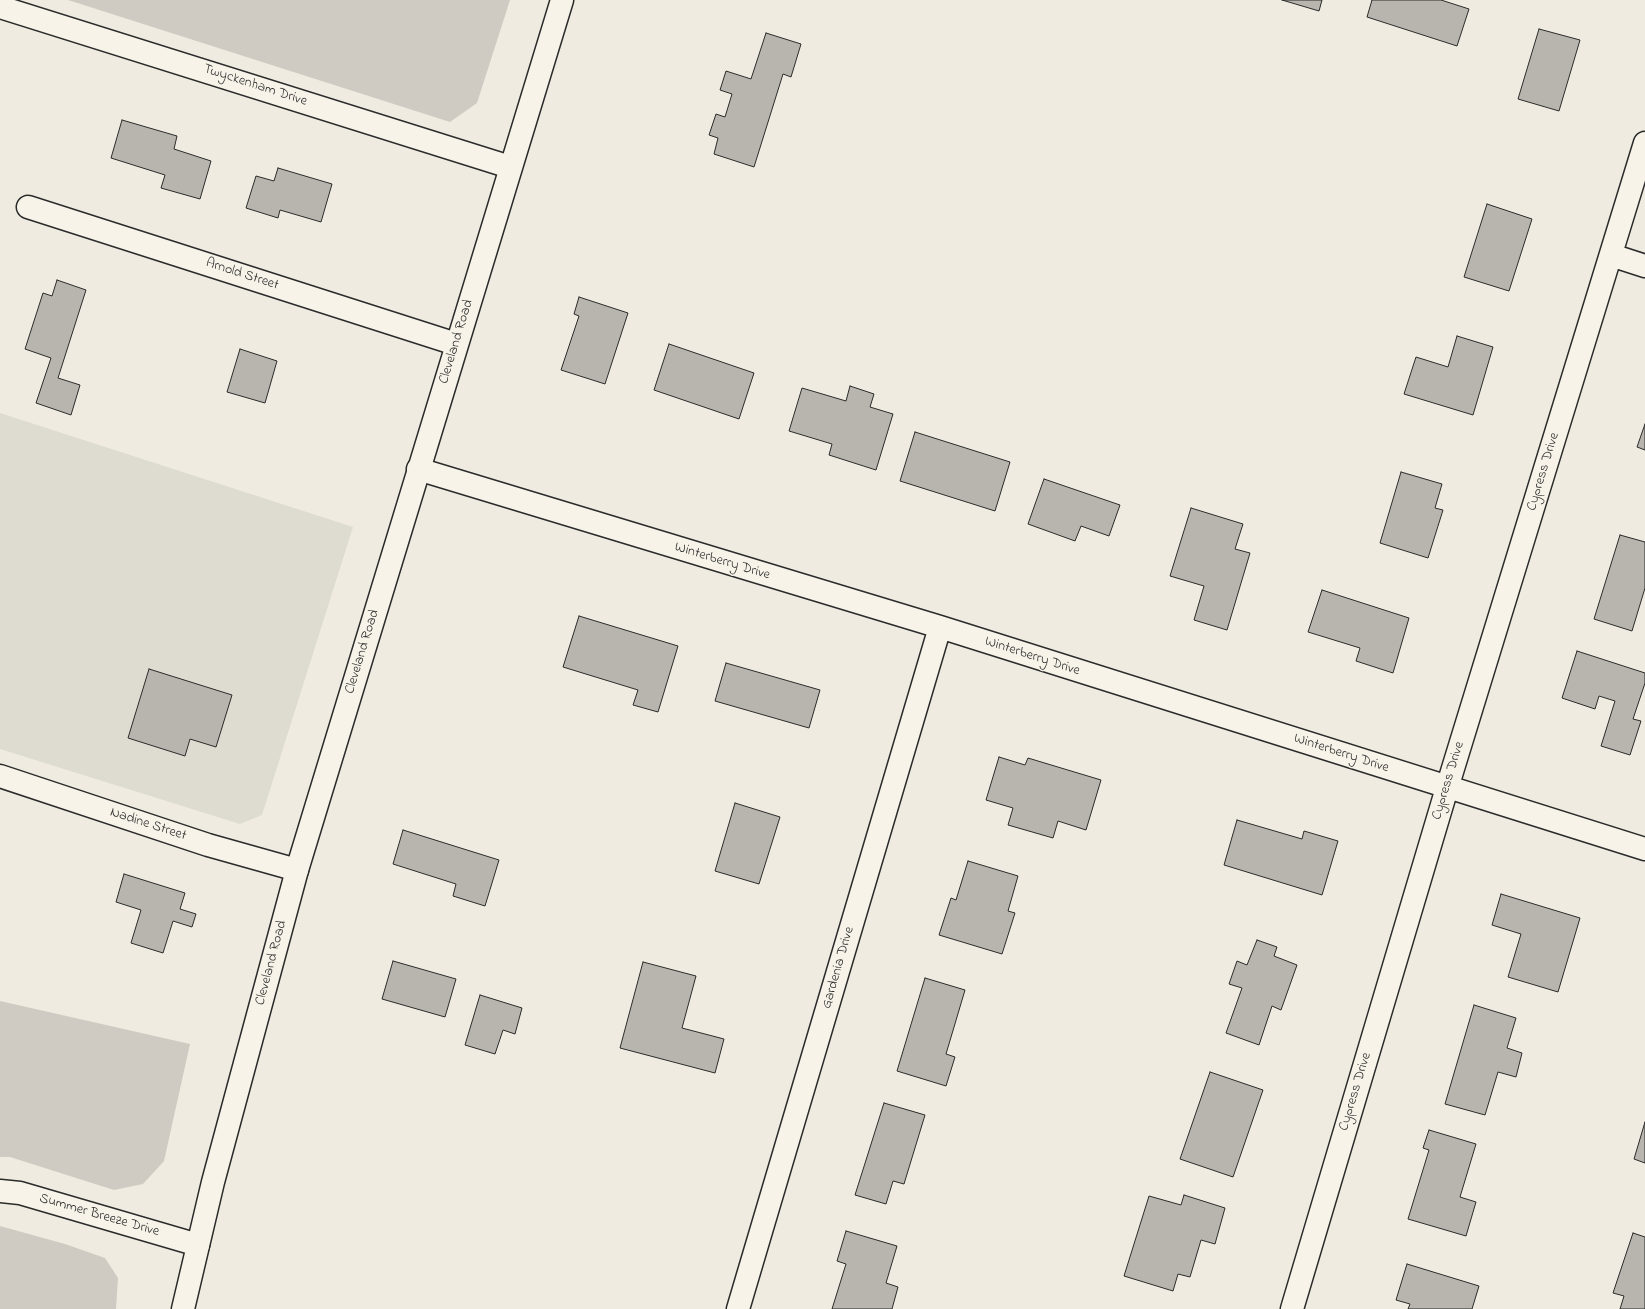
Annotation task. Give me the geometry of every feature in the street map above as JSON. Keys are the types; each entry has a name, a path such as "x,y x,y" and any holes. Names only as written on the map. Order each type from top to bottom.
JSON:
{"street":[{"name":"Cleveland Road","path":"183,1309 215,1174 297,870 562,0"},
{"name":"Twyckenham Drive","path":"0,7 510,167"},
{"name":"Cypress Drive","path":"1292,1309 1447,788 1645,143"},
{"name":"Arnold Street","path":"28,207 456,344"},
{"path":"1610,255 1645,266"},
{"name":"Winterberry Drive","path":"418,470 940,627 1447,788 1645,849"},
{"name":"Gardenia Drive","path":"738,1309 940,627"},
{"name":"Nadine Street","path":"0,776 208,845 297,870"},
{"name":"Summer Breeze Drive","path":"0,1191 20,1193 198,1245"}],"shaded area":[{"path":"68,0 510,0 477,103 450,122"},
{"path":"0,413 353,527 262,815 240,824 0,749"},
{"path":"0,1001 190,1044 164,1161 143,1184 114,1190 10,1157 0,1157"},
{"path":"0,1226 65,1244 105,1258 118,1278 116,1309 0,1309"}],"building":[{"path":"1282,0 1322,0 1319,11"},
{"path":"1372,0 1441,0 1469,9 1457,46 1367,17"},
{"path":"1539,29 1580,40 1559,111 1518,99"},
{"path":"766,33 801,44 791,77 783,74 754,167 714,154 718,138 709,135 716,114 725,117 732,94 720,90 726,71 751,79"},
{"path":"122,120 177,136 174,149 211,161 200,199 161,188 165,175 111,158"},
{"path":"278,168 332,184 321,222 280,210 278,218 246,208 256,176 274,181"},
{"path":"1487,204 1532,219 1509,291 1464,277"},
{"path":"57,280 86,290 58,378 80,385 71,415 36,403 51,358 25,349 43,293 52,296"},
{"path":"579,297 628,313 605,384 561,370 579,316 574,314"},
{"path":"1457,336 1493,347 1473,415 1404,394 1416,357 1448,367"},
{"path":"669,344 754,373 739,419 654,390"},
{"path":"240,349 277,361 265,403 227,392"},
{"path":"850,386 874,394 870,407 893,414 876,470 829,455 832,444 789,431 802,388 846,401"},
{"path":"1645,424 1645,450 1637,447"},
{"path":"915,432 1010,462 995,511 900,481"},
{"path":"1401,472 1442,484 1435,508 1443,510 1428,558 1380,543"},
{"path":"1044,479 1120,505 1109,536 1081,526 1075,541 1028,524"},
{"path":"1191,508 1243,524 1235,549 1250,553 1227,630 1194,620 1204,586 1170,576"},
{"path":"1620,535 1645,542 1645,588 1632,631 1594,619"},
{"path":"1322,590 1409,618 1393,673 1356,661 1360,648 1308,632"},
{"path":"579,616 678,646 658,712 633,705 638,690 563,667"},
{"path":"1577,651 1645,673 1645,683 1633,719 1641,721 1630,755 1601,746 1615,701 1599,696 1595,709 1562,698"},
{"path":"726,663 820,690 809,728 715,701"},
{"path":"149,669 232,695 216,747 190,739 185,756 128,738"},
{"path":"999,757 1025,765 1028,758 1101,780 1086,830 1058,821 1053,838 1008,825 1013,808 986,800"},
{"path":"735,803 780,817 759,884 715,871"},
{"path":"1237,820 1302,839 1304,831 1338,841 1322,895 1224,865"},
{"path":"403,830 499,860 485,906 453,896 456,884 393,864"},
{"path":"968,861 1018,876 1008,911 1015,913 1002,954 939,935 951,898 956,900"},
{"path":"124,874 185,893 180,909 196,914 192,927 173,921 163,953 131,943 141,910 116,902"},
{"path":"1501,894 1580,918 1558,992 1508,977 1521,934 1492,925"},
{"path":"1257,940 1277,947 1274,956 1297,965 1281,1010 1272,1006 1259,1045 1226,1033 1242,988 1229,984 1237,961 1247,965"},
{"path":"393,961 456,979 445,1017 382,999"},
{"path":"643,962 696,976 682,1028 724,1039 715,1073 620,1048"},
{"path":"925,978 965,990 946,1054 955,1057 946,1086 897,1071"},
{"path":"480,995 522,1008 515,1034 503,1030 495,1054 465,1045"},
{"path":"1474,1005 1516,1018 1507,1048 1522,1053 1516,1077 1498,1072 1485,1115 1445,1104"},
{"path":"1210,1072 1263,1090 1233,1177 1180,1159"},
{"path":"884,1103 925,1115 904,1184 893,1181 886,1204 855,1195"},
{"path":"1645,1122 1645,1163 1634,1159"},
{"path":"1429,1130 1476,1144 1460,1197 1476,1202 1466,1236 1408,1219 1429,1150 1423,1148"},
{"path":"1184,1195 1225,1208 1215,1244 1201,1240 1190,1277 1178,1274 1173,1291 1124,1276 1149,1196 1181,1205"},
{"path":"846,1231 897,1246 886,1283 898,1287 892,1309 832,1309 846,1264 837,1261"},
{"path":"1633,1233 1645,1237 1645,1309 1620,1309 1624,1296 1613,1293"},
{"path":"1407,1264 1479,1286 1472,1309 1408,1309 1410,1304 1396,1300"}]}
